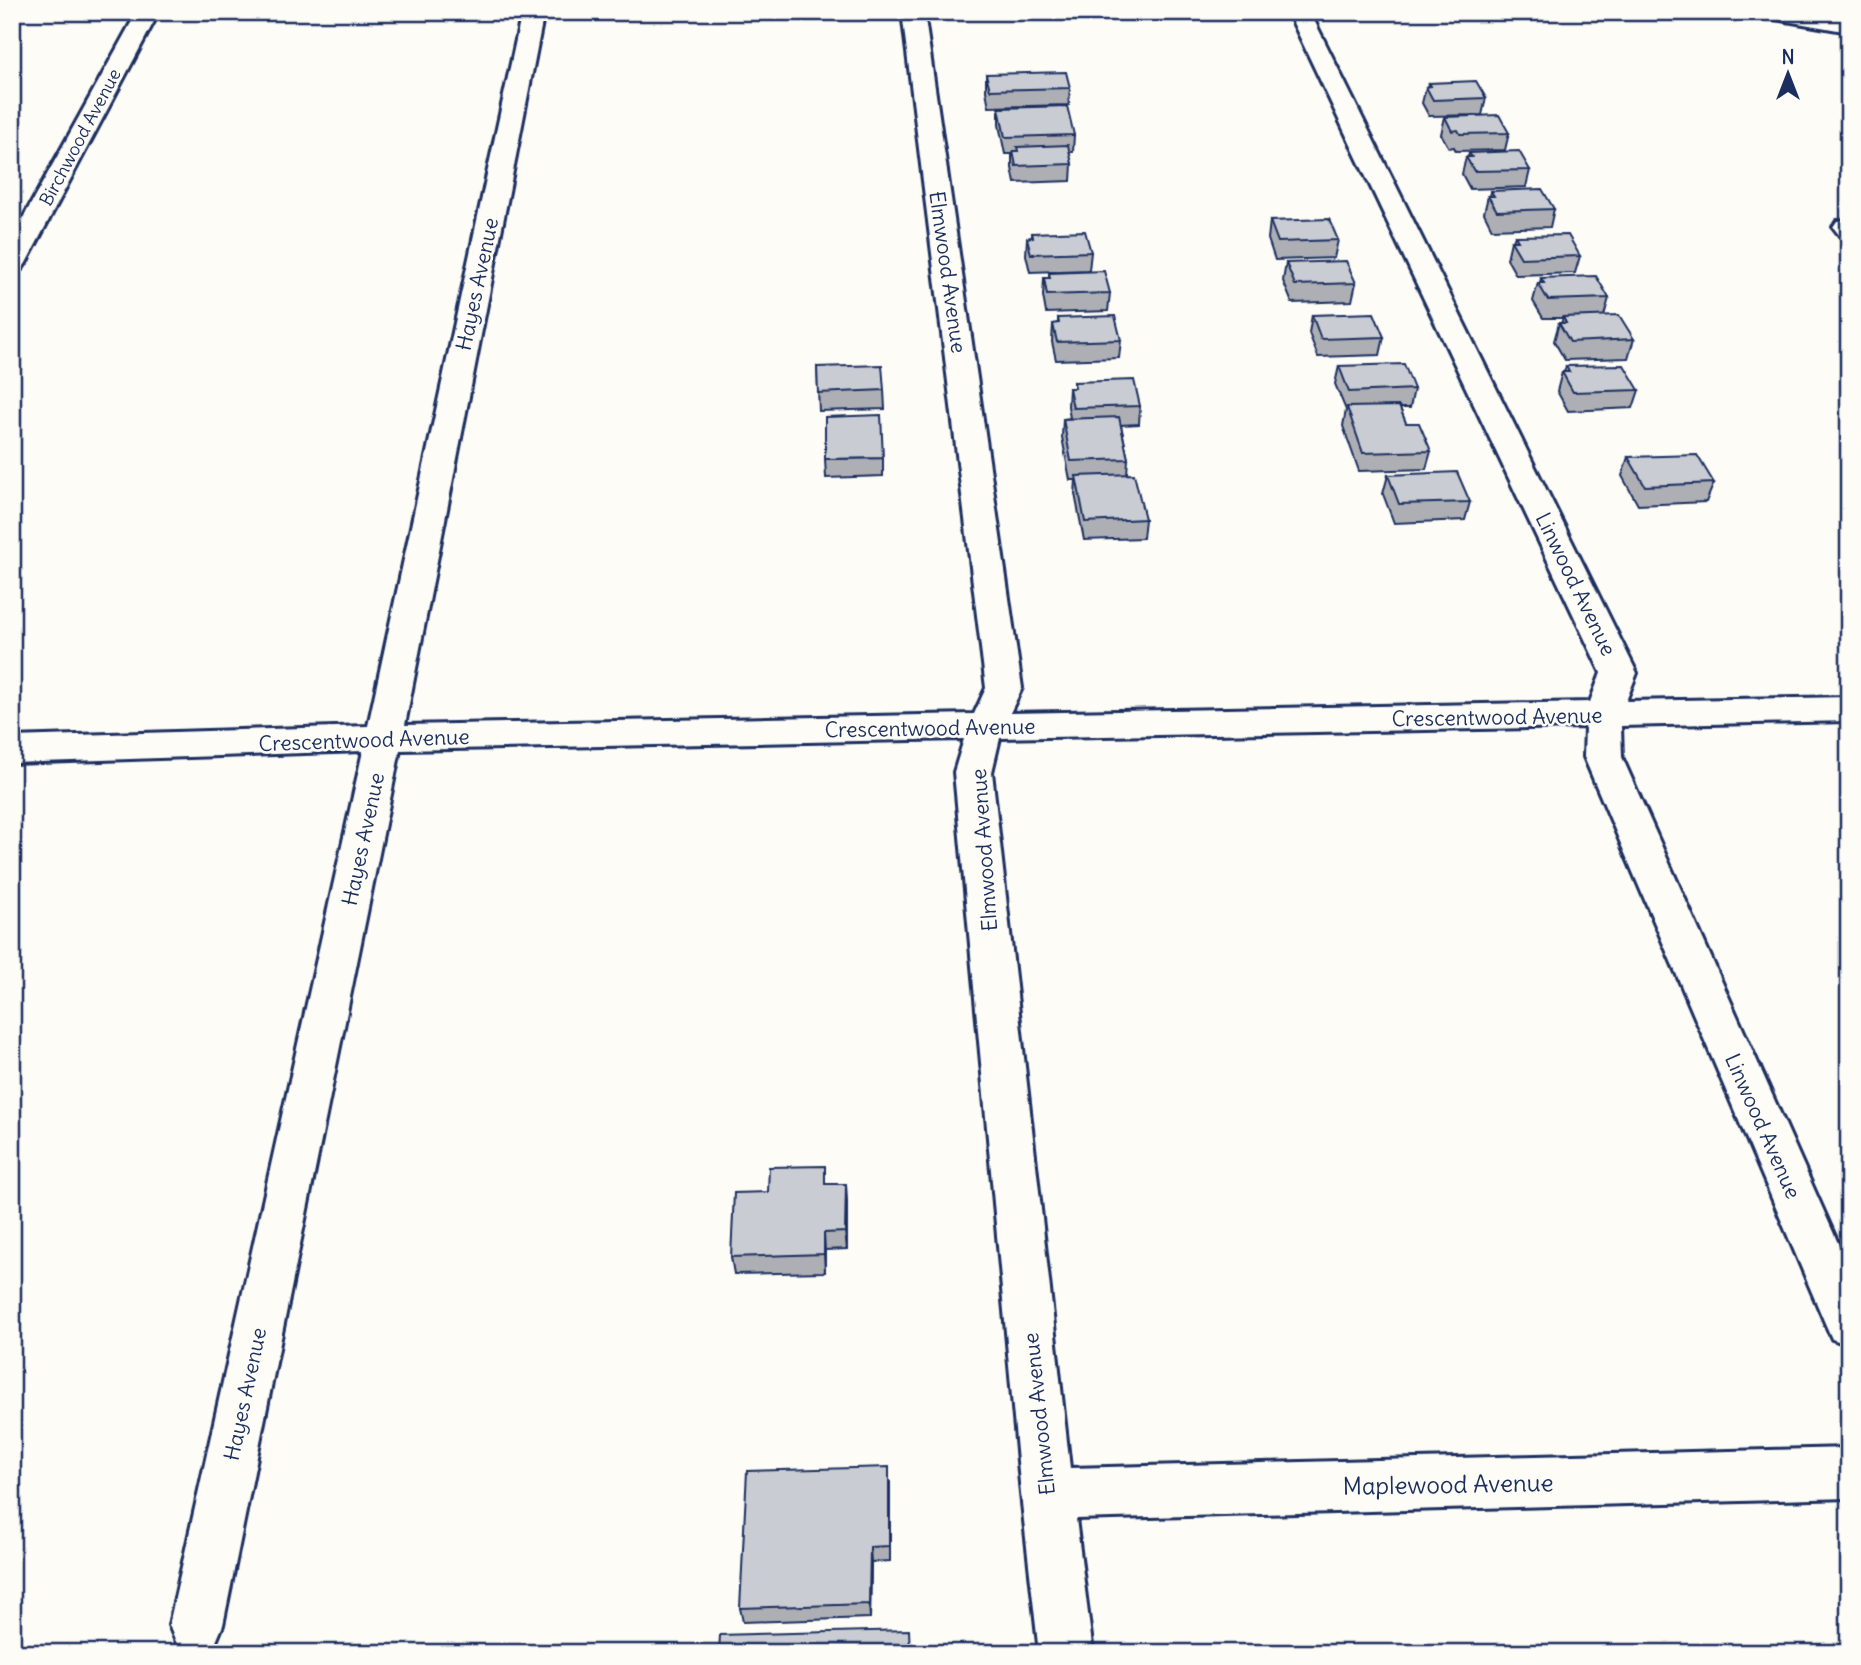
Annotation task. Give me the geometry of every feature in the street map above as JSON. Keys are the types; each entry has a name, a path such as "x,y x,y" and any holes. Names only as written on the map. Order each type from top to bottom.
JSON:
{"street":[{"name":"Birchwood Avenue","path":"12,262 148,12"},
{"name":"Hayes Avenue","path":"196,1625 384,738 533,12"},
{"name":"Elmwood Avenue","path":"913,12 1004,688 985,727 973,772 1066,1653"},
{"name":"Linwood Avenue","path":"1299,12 1619,673 1602,715 1603,757 1849,1323"},
{"path":"1775,12 1849,25"},
{"name":"Crescentwood Avenue","path":"12,750 384,738 1849,709"},
{"name":"Maplewood Avenue","path":"1048,1494 1849,1473"}],"building":[{"path":"1066,72 1070,88 990,90 986,74"},
{"path":"1476,81 1486,98 1433,100 1426,87 1431,86 1429,83"},
{"path":"1067,106 1074,135 1005,137 999,108"},
{"path":"1499,115 1509,133 1460,134 1458,130 1452,131 1445,117"},
{"path":"1068,145 1072,164 1016,166 1013,151 1018,151 1017,147"},
{"path":"1519,151 1530,170 1474,171 1466,157 1472,157 1469,153"},
{"path":"1542,189 1554,209 1497,211 1488,196 1494,196 1491,191"},
{"path":"1329,219 1338,240 1278,242 1270,221"},
{"path":"1085,231 1091,252 1031,254 1027,238 1033,237 1032,233"},
{"path":"1568,235 1580,256 1521,258 1511,241 1518,241 1515,236"},
{"path":"1346,261 1356,283 1295,285 1286,263"},
{"path":"1104,271 1110,293 1047,295 1044,278 1050,278 1049,273"},
{"path":"1596,276 1609,298 1548,300 1538,283 1544,283 1541,278"},
{"path":"1374,313 1384,337 1321,339 1312,315"},
{"path":"1619,315 1634,339 1570,342 1559,323 1566,323 1563,317"},
{"path":"1115,316 1121,340 1057,342 1053,324 1059,323 1058,318"},
{"path":"1404,364 1414,389 1349,392 1339,366"},
{"path":"882,365 884,390 818,393 817,367"},
{"path":"1624,365 1639,390 1573,392 1562,372 1569,372 1566,366"},
{"path":"1134,380 1140,406 1073,408 1069,388 1075,388 1074,382"},
{"path":"1399,406 1406,423 1419,423 1431,451 1363,453 1347,407"},
{"path":"881,415 883,458 825,459 825,417"},
{"path":"1119,417 1128,459 1071,461 1063,419"},
{"path":"1697,455 1714,483 1645,486 1628,457"},
{"path":"1457,472 1470,502 1399,504 1388,475"},
{"path":"1134,474 1145,519 1085,522 1076,476"},
{"path":"825,1166 825,1184 846,1184 845,1232 824,1233 824,1254 731,1257 734,1193 768,1192 769,1167"},
{"path":"889,1467 889,1546 870,1547 869,1604 740,1608 747,1471"},
{"path":"909,1630 910,1653 719,1653 720,1635"}]}
